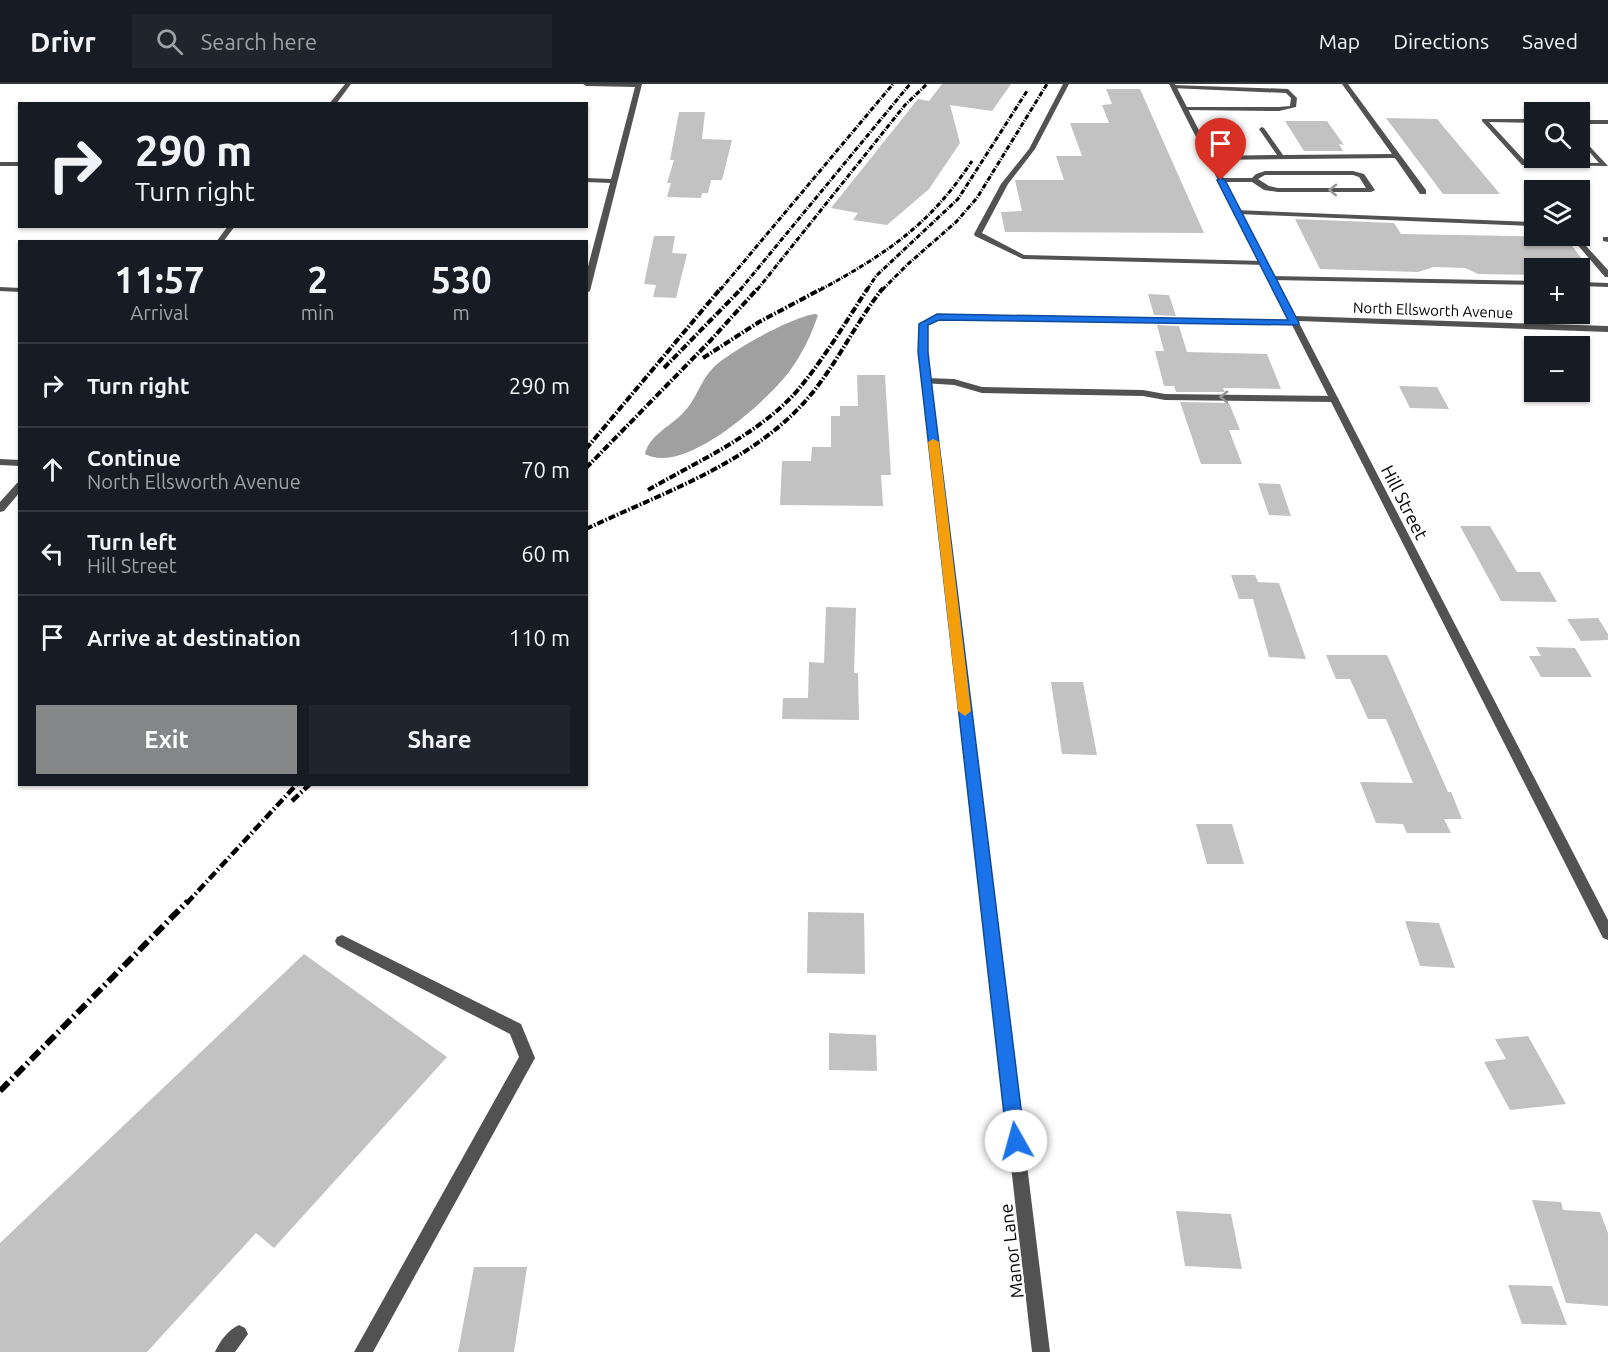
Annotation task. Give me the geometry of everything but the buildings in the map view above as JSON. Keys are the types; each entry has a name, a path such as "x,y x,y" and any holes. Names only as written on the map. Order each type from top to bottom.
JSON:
{"street":[{"path":"334,102 348,84"},
{"path":"586,84 638,85 588,283"},
{"path":"1066,84 1032,149 1005,184 978,234 1023,257 1264,263"},
{"path":"1345,84 1423,192"},
{"path":"1173,86 1278,90 1288,92 1294,98 1293,107 1279,109 1184,108"},
{"name":"Hill Street","path":"1173,86 1608,934"},
{"path":"1524,121 1484,120 1524,164"},
{"path":"1590,122 1608,122"},
{"path":"1262,129 1282,158"},
{"path":"1590,149 1605,165 1590,165"},
{"path":"1210,158 1397,156"},
{"path":"0,164 18,164"},
{"path":"1221,180 1254,180 1267,188 1278,190 1371,190 1362,175 1353,173 1265,173 1258,174 1254,180"},
{"path":"588,180 615,181"},
{"path":"1238,212 1524,224"},
{"path":"221,240 230,228"},
{"path":"1582,246 1608,275"},
{"path":"1272,278 1524,283"},
{"path":"1590,284 1608,285"},
{"path":"0,289 18,290"},
{"name":"North Ellsworth Avenue","path":"924,324 937,317 1294,321 1608,329"},
{"name":"Manor Lane","path":"924,324 926,381 1041,1352"},
{"path":"926,381 954,382 982,390 1143,393 1165,397 1334,399"},
{"path":"0,462 18,463"},
{"path":"0,509 18,487"},
{"path":"342,941 516,1029 527,1058 363,1352"},
{"path":"224,1352 239,1334"}],"shaded area":[{"path":"815,314 818,315 812,330 794,365 778,385 744,417 702,446 681,455 661,458 645,454 655,437 687,409 709,373 721,361 777,328"}],"railway":[{"path":"720,290 893,84"},
{"path":"740,290 910,84"},
{"path":"757,290 905,105 927,84"},
{"path":"882,290 956,222 977,198 1047,84"},
{"path":"867,290 876,276 958,199 1027,91"},
{"path":"820,290 866,264 905,236 940,203 972,161"},
{"path":"588,447 721,288"},
{"path":"664,368 742,288"},
{"path":"588,466 711,340 758,288"},
{"path":"703,358 759,322 823,288"},
{"path":"648,490 727,446 781,407 816,366 868,288"},
{"path":"588,528 698,478 752,447 777,428 799,408 822,380 883,288"},
{"path":"187,903 295,786"},
{"path":"292,801 308,786"},
{"path":"0,1091 188,901"}],"slow traffic":[{"path":"933,442 965,711"}],"route":[{"path":"1016,1141 923,352 924,324 937,317 1295,323 1221,180"}]}
